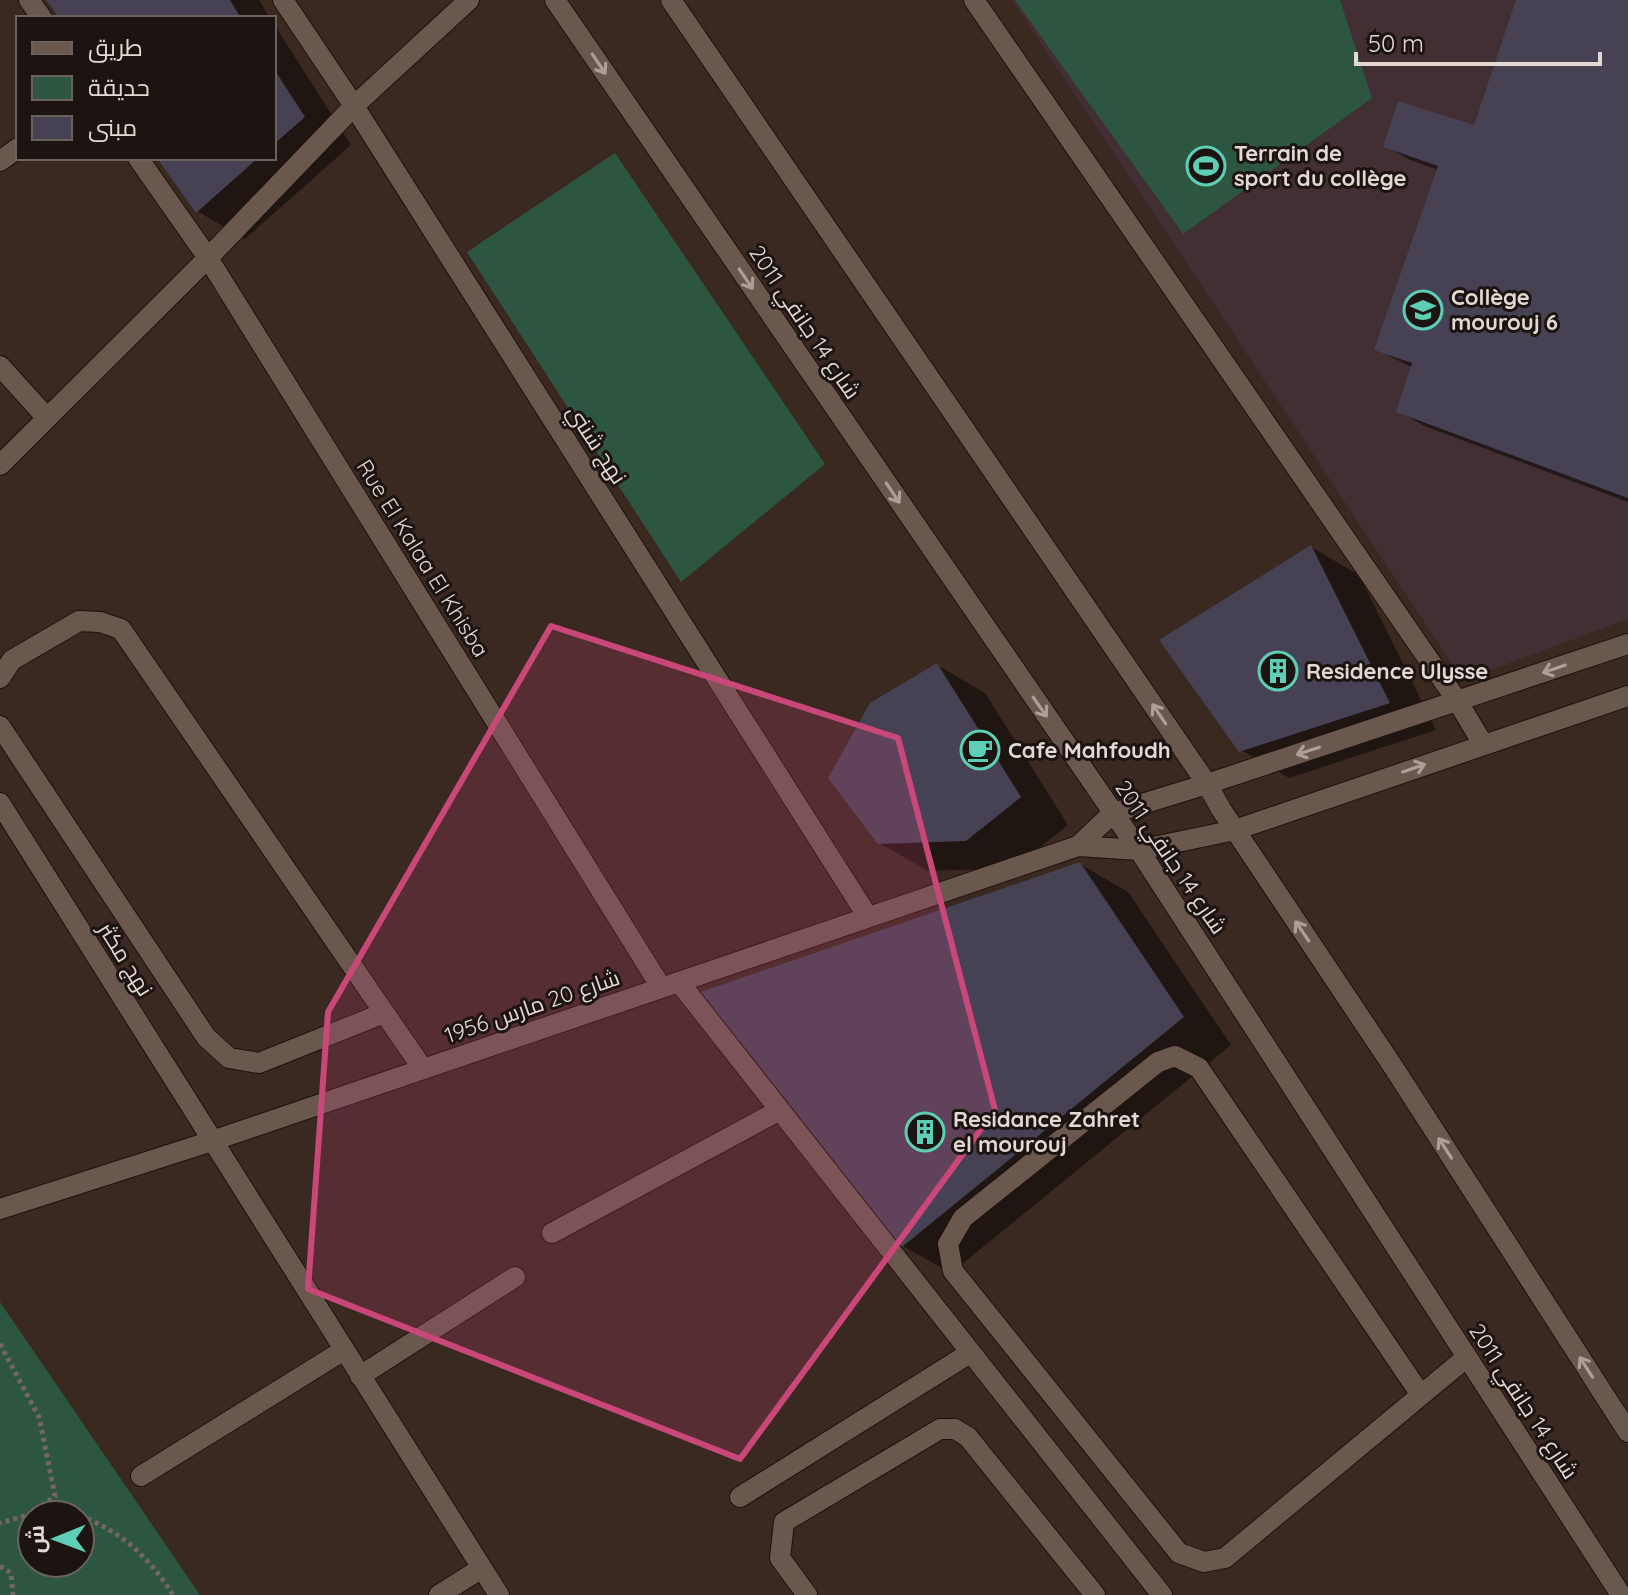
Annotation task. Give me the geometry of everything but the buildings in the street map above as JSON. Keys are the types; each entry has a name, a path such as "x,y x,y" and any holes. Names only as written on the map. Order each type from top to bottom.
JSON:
{"street":[{"name":"نهج شنني","path":"283,0 354,106 868,917"},
{"path":"0,465 208,258 354,106 469,0"},
{"name":"شارع 14 جانفي 2011","path":"555,0 1139,850 1621,1595"},
{"path":"671,0 1207,784 1628,1432"},
{"path":"974,0 1458,702 1483,744"},
{"name":"Rue El Kalaa El Khisba","path":"139,160 208,258 670,984 780,1110 1161,1595"},
{"path":"0,366 47,418"},
{"path":"0,678 12,660 79,621 100,622 121,629 423,1069"},
{"path":"1113,813 1628,644"},
{"name":"شارع 20 مارس 1956","path":"0,1209 212,1141 1078,846 1139,850 1235,830 1628,696"},
{"path":"0,726 206,1037 229,1058 259,1063 384,1013"},
{"name":"نهج مكثر","path":"0,803 499,1595"},
{"name":"شارع 20 مارس 1956","path":"1078,846 1113,813"},
{"path":"1421,1395 1199,1068 1175,1056 1158,1062 963,1218 948,1244 953,1271 1169,1541 1179,1553 1204,1562 1225,1558 1467,1357"},
{"path":"552,1233 780,1110"},
{"path":"360,1376 515,1277"},
{"path":"141,1476 344,1350"},
{"path":"740,1497 970,1353"},
{"path":"807,1595 780,1558 784,1522 940,1429 955,1429 968,1437 1095,1595"},
{"path":"439,1595 482,1568"}],"path":[{"path":"0,1344 39,1417 55,1496 51,1499"},
{"path":"96,1522 130,1543 161,1576 173,1595"},
{"path":"0,1566 11,1573 13,1595"}],"highlighted area":[{"path":"551,626 898,738 995,1110 740,1459 308,1289 328,1012"}],"shaded area":[{"name":"Collège mourouj 6","path":"1012,0 1628,0 1628,619 1463,680"}],"green space":[{"name":"Terrain de sport du collège","path":"1015,0 1340,0 1372,98 1183,234"},
{"path":"615,153 825,464 681,582 467,252"},
{"path":"0,1302 200,1595 0,1595"}],"place":[{"name":"Terrain de sport du collège","path":"1206,166"},
{"name":"Collège mourouj 6","path":"1423,310"},
{"name":"Residence Ulysse","path":"1278,671"},
{"name":"Cafe Mahfoudh","path":"980,750"},
{"name":"Residance Zahret el mourouj","path":"925,1132"}]}
